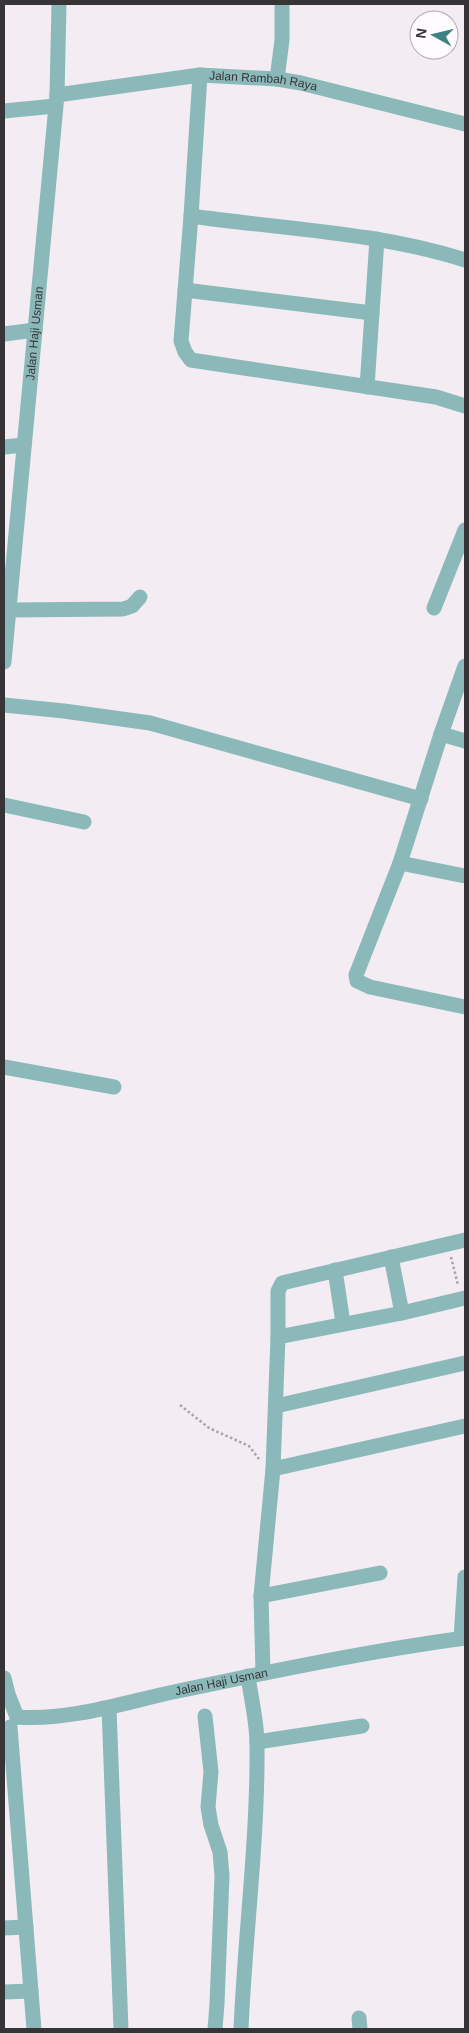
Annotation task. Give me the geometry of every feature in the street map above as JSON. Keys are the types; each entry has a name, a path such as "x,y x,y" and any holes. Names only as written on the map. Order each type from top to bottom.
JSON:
{"street":[{"name":"Jalan Haji Usman","path":"4,662 9,610 8,582 24,445 56,101 59,4"},
{"path":"277,79 282,40 282,4"},
{"name":"Jalan Rambah Raya","path":"4,111 200,75 277,79 302,83 465,124"},
{"path":"200,75 181,341 185,352 191,360 436,397 465,406"},
{"path":"191,216 378,239 416,246 465,260"},
{"path":"367,387 378,239"},
{"path":"185,290 372,313"},
{"path":"4,334 35,330"},
{"path":"4,447 24,445"},
{"path":"434,608 465,530"},
{"path":"9,610 123,610 132,606 140,597"},
{"path":"465,666 400,863 360,962 357,981 370,987 465,1007"},
{"path":"4,705 150,723 421,799"},
{"path":"441,734 465,741"},
{"path":"4,805 84,822"},
{"path":"400,863 465,876"},
{"path":"4,1067 114,1087"},
{"path":"241,2029 244,1954 254,1839 257,1742 256,1675 276,1406 278,1291 282,1283 465,1240"},
{"path":"391,1257 402,1313"},
{"path":"335,1270 343,1323"},
{"path":"278,1337 402,1313 463,1298"},
{"path":"276,1406 465,1363"},
{"path":"272,1472 465,1426"},
{"path":"261,1596 380,1573"},
{"path":"463,1638 465,1578"},
{"name":"Jalan Haji Usman","path":"10,1724 109,1708 168,1693 385,1649 463,1638"},
{"path":"4,1678 8,1694 34,2029"},
{"path":"109,1708 121,2029"},
{"path":"205,1716 211,1772 208,1807 211,1825 220,1852 222,1876 217,2004 214,2029"},
{"path":"257,1742 362,1726"},
{"path":"4,1928 26,1927"},
{"path":"4,1992 31,1991"}],"path":[{"path":"448,1243 463,1298"},
{"path":"180,1405 209,1428 249,1446 272,1472"}]}
